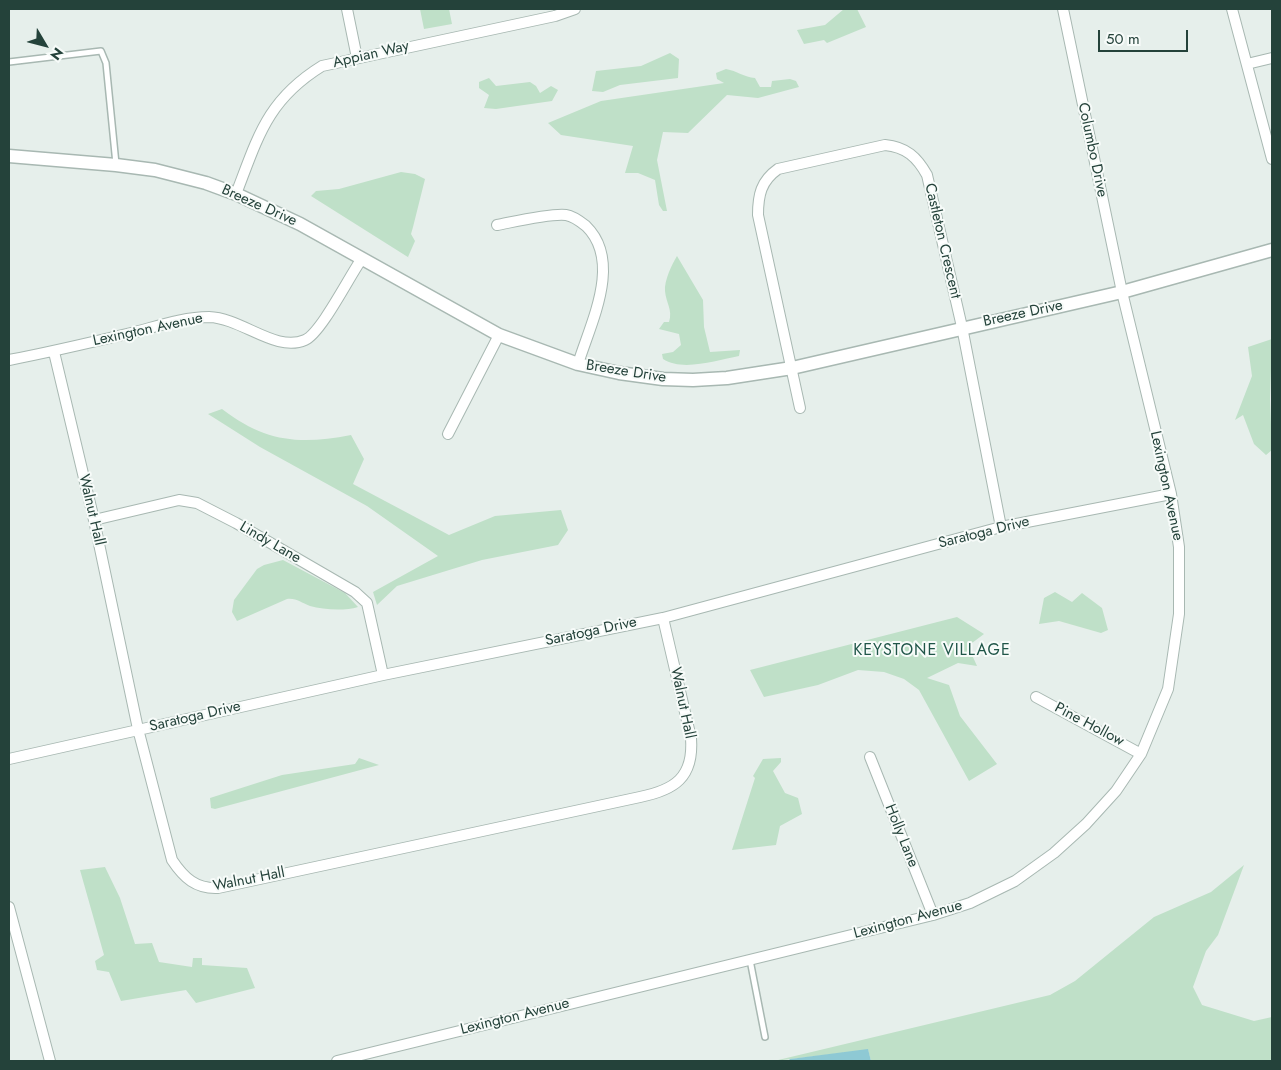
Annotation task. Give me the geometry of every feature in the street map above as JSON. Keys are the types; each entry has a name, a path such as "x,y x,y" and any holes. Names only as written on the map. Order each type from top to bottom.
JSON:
{"street":[{"path":"347,9 357,58"},
{"name":"Appian Way","path":"236,194 270,113 288,91 301,79 322,66 554,16 575,9"},
{"name":"Columbo Drive","path":"1063,9 1122,292"},
{"path":"1232,9 1272,159"},
{"path":"1248,64 1272,58"},
{"name":"Castleton Crescent","path":"800,408 758,215 761,187 768,176 778,169 885,145 898,146 912,154 927,175 962,327 1001,527"},
{"name":"Breeze Drive","path":"9,156 155,170 206,183 236,194 300,224 361,260 430,295 499,335 578,364 619,373 693,380 792,368 962,327 1122,292 1272,250"},
{"path":"497,225 566,215 581,222 592,232 602,258 604,273 602,288 578,364"},
{"name":"Lexington Avenue","path":"9,360 54,352 177,322 208,317 228,319 276,342 295,344 308,340 319,329 361,260"},
{"name":"Lexington Avenue","path":"336,1061 933,915 970,903 1014,881 1054,853 1086,824 1116,791 1141,754 1168,689 1179,614 1179,548 1171,494 1122,292"},
{"path":"448,434 499,335"},
{"name":"Walnut Hall","path":"54,352 94,520 138,729 172,860 180,873 204,889 228,886 656,794 675,786 685,771 692,753 691,738 663,618"},
{"name":"Saratoga Drive","path":"9,759 383,675 663,618 1001,527 1171,494"},
{"name":"Lindy Lane","path":"94,520 179,500 198,503 236,523 354,592 367,602 383,675"},
{"name":"Pine Hollow","path":"1036,697 1141,754"},
{"name":"Holly Lane","path":"870,757 933,915"},
{"path":"9,907 50,1061"}],"lane":[{"path":"9,62 101,51 106,63 116,165"},
{"path":"750,959 765,1037"}],"green space":[{"path":"420,9 449,9 452,24 424,29"},
{"path":"844,9 857,9 866,27 827,43 824,40 804,44 797,30 825,25"},
{"path":"670,53 679,59 678,78 620,85 603,92 592,91 596,71 641,66"},
{"path":"726,69 755,78 760,87 771,87 772,81 790,79 796,81 799,87 758,98 727,95 688,133 663,132 657,160 667,211 663,211 659,205 655,180 638,173 625,173 633,146 561,135 548,123 601,101 724,83 717,79 716,73"},
{"path":"489,78 496,86 530,82 536,86 540,93 551,86 558,90 552,101 496,109 484,108 489,95 479,88 479,82"},
{"path":"401,172 415,174 425,179 411,234 415,241 408,257 411,259 311,196 316,191 339,189"},
{"path":"677,256 703,300 704,327 710,352 740,350 739,356 690,365 671,363 663,359 662,354 673,352 681,345 679,334 659,329 664,322 669,322 670,318 665,287"},
{"path":"1272,339 1270,399 1272,450 1266,455 1254,444 1243,415 1235,420 1252,376 1248,347"},
{"path":"222,409 253,428 283,438 315,440 351,435 364,459 353,484 449,535 495,516 561,510 568,530 558,545 482,560 397,586 377,605 373,592 438,556 367,506 260,447 208,414"},
{"path":"283,560 345,593 358,607 328,609 310,606 294,599 287,599 237,621 232,612 234,600 257,569"},
{"path":"1055,592 1072,602 1082,593 1102,608 1108,630 1101,633 1059,621 1039,624 1044,598"},
{"path":"957,617 984,634 968,646 977,666 958,663 927,678 949,685 960,716 997,764 969,781 919,690 904,679 884,672 858,670 818,685 764,697 750,670"},
{"path":"359,758 379,765 215,809 211,808 210,798 282,775 355,764"},
{"path":"781,758 781,762 773,771 785,793 798,798 802,814 780,826 776,845 732,850 755,778 753,776 763,759"},
{"path":"1244,865 1218,935 1206,951 1193,987 1202,1005 1254,1021 1272,1017 1272,1061 871,1061 868,1050 774,1061 1050,995 1075,981 1154,917 1211,892"},
{"path":"105,867 120,898 135,944 152,943 159,962 192,967 193,958 202,958 202,965 247,968 255,988 196,1003 186,990 121,1001 109,972 97,970 95,961 104,955 80,870"}],"water":[{"path":"868,1049 871,1061 788,1061 790,1059"}],"district":[{"name":"KEYSTONE VILLAGE","path":"932,651"}]}
